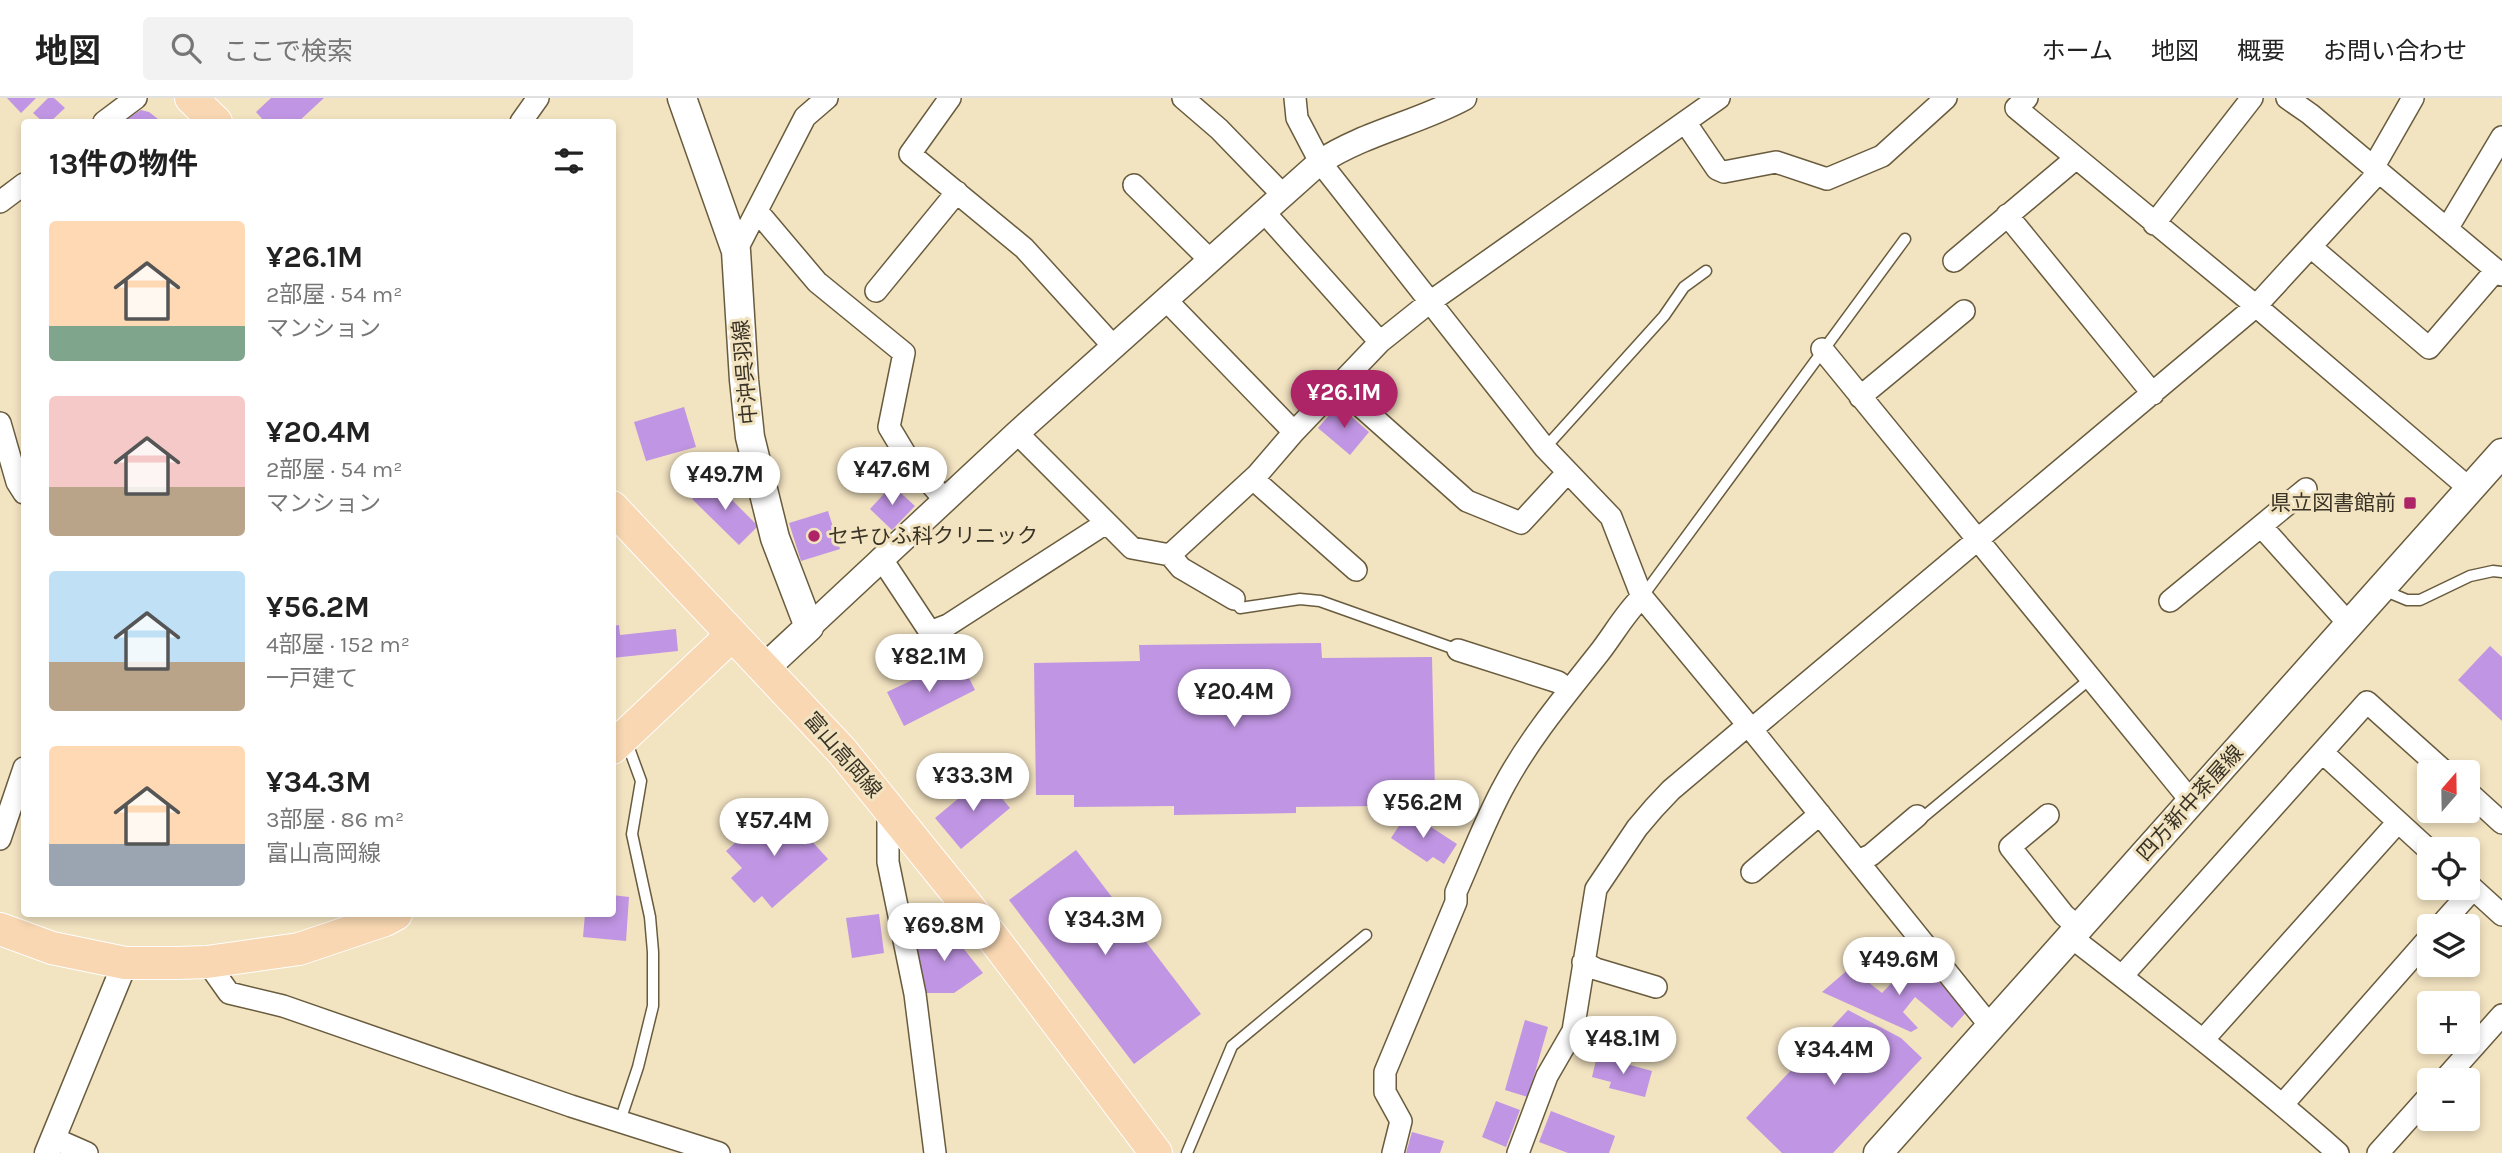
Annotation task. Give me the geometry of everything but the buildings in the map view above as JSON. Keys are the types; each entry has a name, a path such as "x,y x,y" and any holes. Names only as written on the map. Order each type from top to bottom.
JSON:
{"main road":[{"path":"191,98 213,119"},
{"name":"中沖呉羽線","path":"682,98 736,251 750,437 775,538 809,627"},
{"name":"四方新中茶屋線","path":"1878,1153 2502,453"},
{"name":"富山高岡線","path":"616,511 842,751 991,935 1156,1153"},
{"path":"765,668 809,627"},
{"path":"619,743 732,635"},
{"path":"0,929 52,948 125,963 206,962 299,949 390,917"}],"street":[{"path":"108,119 136,98"},
{"path":"523,119 538,98"},
{"path":"736,251 805,117 827,98"},
{"path":"950,98 910,154 1024,248 1114,347"},
{"path":"1182,98 1219,129 1283,195"},
{"path":"1295,98 1297,118 1320,162 1545,448 1611,517 1642,597 1991,1027"},
{"path":"809,627 1017,433 1320,162 1358,141 1437,112 1464,98"},
{"path":"1171,555 1253,479 1380,342 1430,302 1719,98"},
{"path":"2026,98 2016,108 2256,306 2470,489"},
{"path":"2154,224 2252,98"},
{"path":"2287,98 2310,114 2499,273 2429,348 2311,247"},
{"path":"1518,1153 1547,1076 1573,1031 1596,889 1637,828 1671,790 1977,540 2256,306 2311,247 2376,170 2413,98"},
{"path":"1685,122 1717,169 1724,172 1776,162 1827,179 1882,156 1937,101"},
{"path":"2447,229 2502,137"},
{"path":"1954,261 2075,159"},
{"path":"1134,185 1210,260"},
{"path":"0,202 21,188"},
{"path":"876,291 957,192"},
{"path":"757,211 817,282 904,352 889,427 907,457 945,500"},
{"path":"1264,212 1380,342"},
{"path":"2007,215 2153,394"},
{"path":"1166,300 1294,432"},
{"path":"1860,397 1964,311"},
{"path":"1822,349 2192,802"},
{"path":"1338,386 1467,501 1521,523 1567,473"},
{"path":"0,423 5,460 21,488"},
{"path":"1017,433 1132,548 1171,555 1181,568 1234,599"},
{"path":"1253,479 1356,570"},
{"path":"2170,601 2306,489"},
{"path":"881,558 930,632 948,625 1106,523"},
{"path":"2261,526 2350,624"},
{"path":"1393,1153 1401,1121 1385,1092 1385,1072 1456,902 1456,892 1503,787 1518,761 1569,690 1642,597"},
{"path":"1458,649 1558,682 1569,690"},
{"path":"2123,975 2367,702 2432,760"},
{"path":"2323,753 2417,839"},
{"path":"0,839 21,777"},
{"path":"2480,803 2502,823"},
{"path":"888,808 888,862 915,994 935,1153"},
{"path":"1752,872 1820,814"},
{"path":"2048,814 2010,847 2075,933 2283,1104 2338,1153"},
{"path":"1857,861 1871,855 1917,816"},
{"path":"2203,1040 2398,822"},
{"path":"2480,896 2502,915"},
{"path":"2449,914 2460,900"},
{"path":"2283,1104 2417,952"},
{"path":"206,962 229,993 284,1006 571,1107 719,1153"},
{"path":"1583,962 1596,969 1656,987"},
{"path":"87,1153 50,1145 125,963"},
{"path":"2455,1068 2502,1015"},
{"path":"2378,1153 2417,1109"}],"lane":[{"path":"1642,597 1905,239"},
{"path":"1545,448 1664,316 1684,287 1706,271"},
{"path":"2380,589 2407,600 2420,600 2470,576 2493,571 2502,572"},
{"path":"1234,599 1240,608 1300,599 1320,601 1458,649"},
{"path":"1917,816 1923,818 2090,679"},
{"path":"619,743 640,781 632,834 650,917 653,952 653,1006 638,1067 620,1121"},
{"path":"1187,1153 1232,1046 1366,935"}],"place":[{"name":"県立図書館前","path":"2410,503"},
{"name":"セキひふ科クリニック","path":"814,536"}]}
